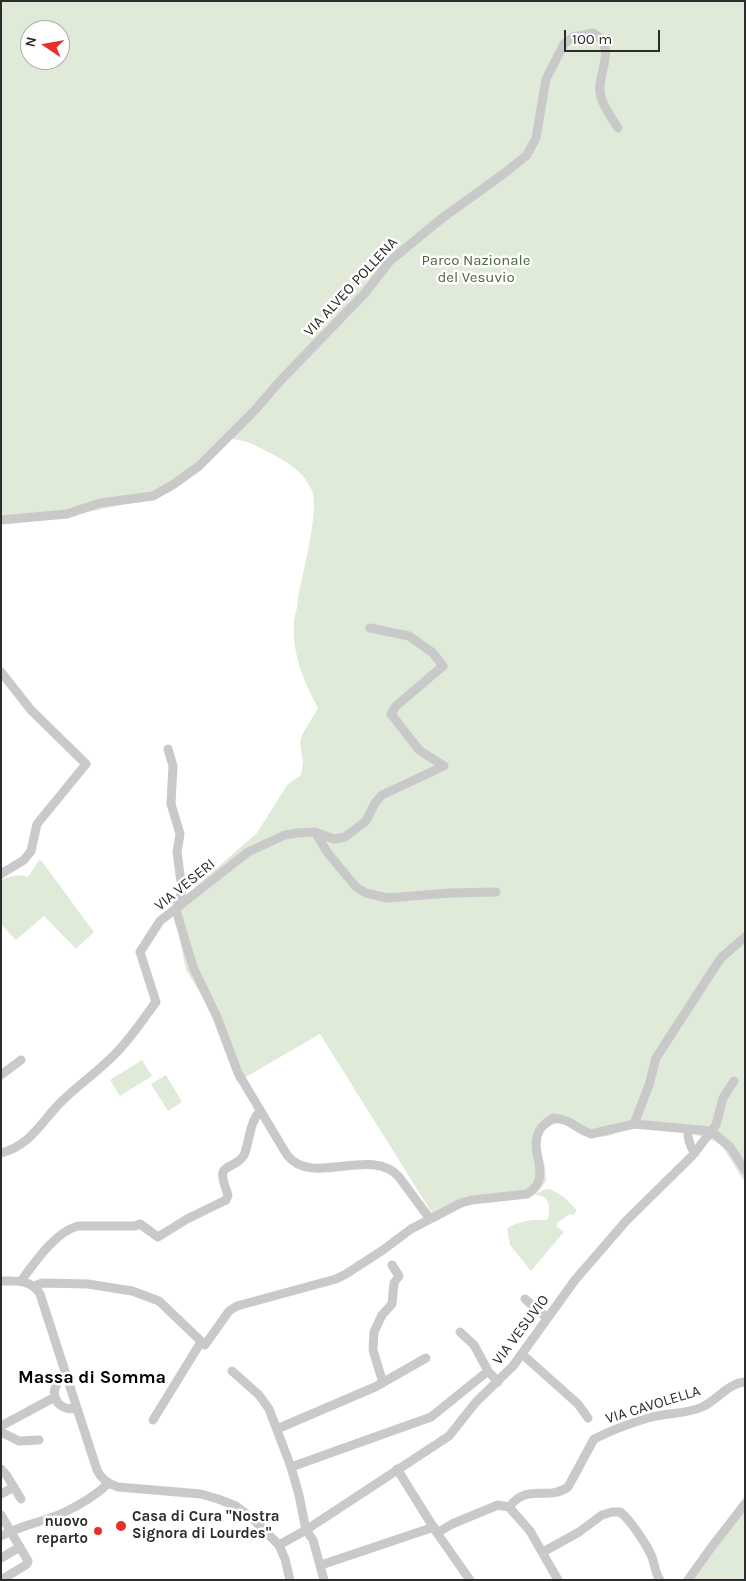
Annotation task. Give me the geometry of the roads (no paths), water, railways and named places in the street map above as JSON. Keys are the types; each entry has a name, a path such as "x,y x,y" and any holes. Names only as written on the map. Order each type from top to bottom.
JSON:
{"street":[{"name":"VIA ALVEO POLLENA","path":"1,520 67,514 100,503 154,496 199,466 255,410 281,380 359,299 390,261 441,218 506,172 526,155 536,138 546,79 564,44 573,37 593,33 600,37 605,44 605,59 600,89 601,98 618,128"},
{"name":"VIA VESERI","path":"1,1153 8,1152 31,1138 77,1086 116,1053 156,1002 140,952 160,921 248,852 285,835 315,832 334,839 345,837 366,821 375,802 382,795 444,766 419,750 391,714 396,706 443,666 433,653 409,636 370,628"},
{"path":"1,672 31,710 86,764 37,824 31,851 24,860 1,874"},
{"path":"168,749 173,766 171,804 180,834 177,852 182,890 176,910 193,967 217,1017 238,1073 287,1155 297,1164 312,1168 365,1165 386,1167 394,1171 430,1219"},
{"path":"315,832 327,852 356,887 366,893 386,898 450,893 496,892"},
{"path":"634,1124 649,1085 656,1058 717,964 745,936"},
{"path":"1,1075 21,1060"},
{"name":"VIA VESUVIO","path":"279,1545 306,1530 449,1436 476,1402 498,1382 522,1354 575,1280 626,1221 695,1153 719,1118 723,1098 734,1081"},
{"path":"21,1281 38,1259 66,1230 71,1228 78,1226 135,1226 140,1224 158,1237 186,1219 226,1200 228,1195 222,1174 224,1169 241,1161 253,1123 260,1110"},
{"path":"153,1420 203,1343 229,1311 237,1306 336,1279 383,1250 410,1229 461,1203 527,1194 535,1189 541,1174 537,1152 538,1135 544,1125 553,1118 566,1120 591,1134 634,1124 711,1131 730,1147 745,1170"},
{"path":"688,1129 691,1148 695,1153"},
{"path":"383,1383 373,1350 373,1342 378,1322 392,1304 394,1282 399,1278 392,1265"},
{"path":"1,1281 21,1281 35,1286 40,1294 97,1470 102,1478 118,1487 195,1493 229,1502 248,1515 279,1545 285,1559 290,1580"},
{"path":"35,1286 42,1283 88,1284 132,1291 159,1300 203,1343"},
{"path":"525,1299 547,1318"},
{"path":"460,1332 474,1345 488,1371 498,1382"},
{"path":"522,1354 578,1404 588,1418"},
{"path":"277,1429 374,1388 426,1358"},
{"path":"232,1371 259,1395 269,1410 291,1467 306,1530 312,1540 324,1580"},
{"path":"291,1467 431,1417 488,1371"},
{"path":"67,1377 60,1380 55,1397 58,1404 66,1409 72,1410 77,1408"},
{"name":"VIA CAVOLELLA","path":"509,1507 518,1497 528,1494 562,1491 568,1487 594,1439 616,1429 652,1418 699,1408 710,1403 728,1388 745,1382"},
{"path":"1,1426 55,1397"},
{"path":"1,1432 18,1441 40,1440"},
{"path":"1,1469 21,1499"},
{"path":"397,1470 435,1530 470,1580"},
{"path":"1,1536 10,1531 63,1513 96,1495 109,1483"},
{"path":"1,1494 14,1487"},
{"path":"688,1580 745,1504"},
{"path":"321,1566 435,1530 498,1505 509,1507 530,1531 558,1580"},
{"path":"542,1552 579,1532 602,1515 620,1512 632,1525 648,1550 660,1580"},
{"path":"1,1516 28,1561 27,1564 1,1580"},
{"path":"1,1558 20,1547"}],"place":[{"name":"Casa di Cura \"Nostra Signora di Lourdes\"","path":"121,1526"},
{"name":"nuovo reparto","path":"98,1531"}],"district":[{"name":"Massa di Somma","path":"92,1378"}],"park label":[{"name":"Parco Nazionale del Vesuvio","path":"476,270"}]}
